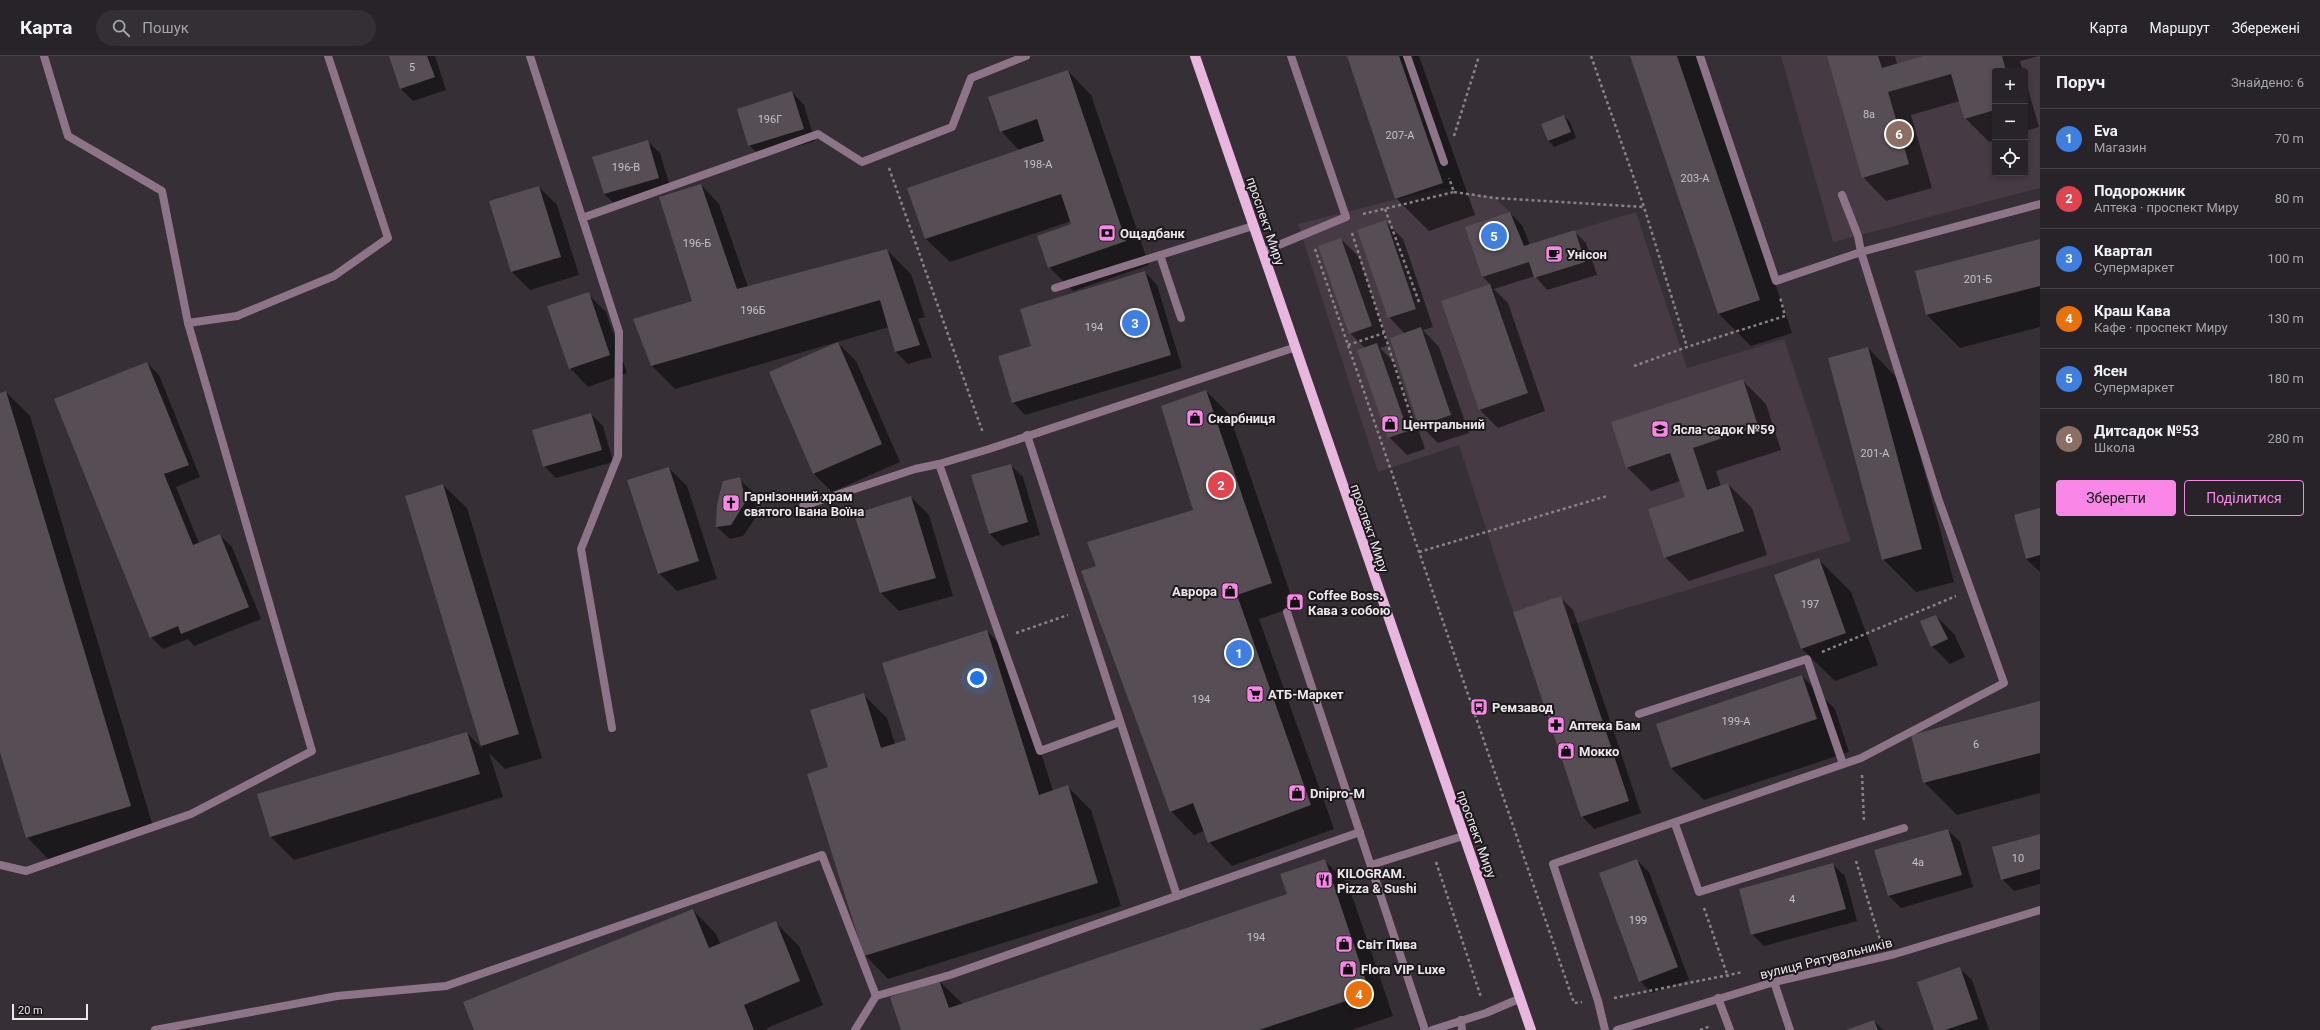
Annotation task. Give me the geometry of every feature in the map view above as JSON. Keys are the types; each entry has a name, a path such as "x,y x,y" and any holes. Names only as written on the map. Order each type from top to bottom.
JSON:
{"main road":[{"name":"проспект Миру","path":"1195,56 1531,1030"}],"street":[{"path":"0,865 26,871 191,814 312,751 188,324 162,191 68,136 44,56"},
{"path":"188,324 237,316 334,276 388,238 328,56"},
{"path":"530,56 619,332 618,456 581,548 612,728"},
{"path":"582,218 818,134 862,162 952,128 971,78 1026,56"},
{"path":"1262,252 1309,231 1346,218 1291,56"},
{"path":"1407,56 1444,162"},
{"path":"1700,56 1776,281 1860,252 2040,204"},
{"path":"1605,1030 1598,1001 1553,864 1675,824 1861,758 2004,683 1938,498 1860,252 1858,236 1842,195"},
{"path":"1056,288 1253,226"},
{"path":"1160,255 1181,318"},
{"path":"803,506 915,469 940,464 988,449 1296,347"},
{"path":"1027,435 1177,896"},
{"path":"940,464 1040,751 1120,722"},
{"path":"1287,612 1425,1030"},
{"path":"1638,714 1807,659 1843,764"},
{"path":"1675,824 1699,892 1904,828"},
{"path":"855,1030 876,996 950,976 1360,832"},
{"path":"1371,865 1463,836"},
{"path":"155,1030 338,996 446,986 822,855 876,996"},
{"name":"вулиця Рятувальників","path":"1617,1030 1774,982 1885,956 2040,910"},
{"path":"1774,982 1790,1030"},
{"path":"1432,1030 1486,1013 1521,998"},
{"path":"1718,998 1730,1030"},
{"path":"1461,1020 1462,1030"}],"path":[{"path":"1591,56 1644,207 1687,347"},
{"path":"884,153 988,449"},
{"path":"1454,192 1495,198 1644,207"},
{"path":"1385,209 1419,302"},
{"path":"1346,218 1415,429"},
{"path":"1309,231 1574,1003"},
{"path":"1634,366 1687,347 1785,316 1776,281"},
{"path":"1348,345 1384,333"},
{"path":"1419,552 1607,496"},
{"path":"1807,659 1971,590"},
{"path":"1000,638 1084,610"},
{"path":"1861,758 1866,840"},
{"path":"1851,845 1885,956"},
{"path":"1431,846 1486,1013"},
{"path":"1699,892 1733,994"},
{"path":"1872,940 1887,936"},
{"path":"1598,1001 1727,976 1750,970"}],"shaded area":[{"path":"1781,56 2040,56 2040,188 1833,242"},
{"name":"Ясла-садок №59","path":"1442,188 1495,198 1510,212 1524,246 1636,212 1687,368 1784,339 1851,541 1570,625 1561,597 1513,612 1459,445 1378,472 1298,224"}],"building":[{"path":"389,56 427,56 435,77 400,89"},
{"path":"1347,56 1399,56 1443,183 1395,199"},
{"path":"1630,56 1677,56 1760,300 1718,314"},
{"path":"1827,56 1878,56 1882,68 1923,56 2002,56 2005,68 1992,68 1992,111 1964,119 1951,74 1888,92 1909,164 1862,178"},
{"path":"1068,70 1126,241 1048,268 1037,236 1071,224 1061,194 925,239 907,188 1044,141 1037,119 1000,132 988,97"},
{"path":"792,91 804,129 748,146 737,109"},
{"path":"1564,115 1571,132 1548,141 1541,124"},
{"path":"648,140 659,178 604,194 592,157"},
{"path":"701,184 737,289 887,249 920,345 895,352 880,300 651,366 633,319 692,301 659,197"},
{"path":"539,186 561,257 511,272 489,201"},
{"path":"1510,212 1524,246 1575,230 1585,262 1534,278 1529,262 1482,277 1465,227"},
{"path":"1386,220 1416,309 1388,318 1357,230"},
{"path":"1341,238 1372,326 1349,334 1318,246"},
{"path":"2040,239 2040,286 1926,315 1915,271"},
{"path":"1145,271 1171,355 1012,403 998,356 1031,346 1020,309"},
{"path":"1490,284 1528,393 1479,410 1441,301"},
{"path":"589,292 610,355 569,369 547,306"},
{"path":"1421,327 1451,415 1419,426 1390,338"},
{"path":"838,342 882,444 813,474 769,372"},
{"path":"1377,343 1408,431 1388,438 1357,350"},
{"path":"1868,347 1922,549 1882,560 1828,358"},
{"path":"147,362 189,465 164,474 193,545 220,534 249,607 181,634 178,626 150,638 54,399"},
{"path":"1743,379 1758,426 1693,448 1707,490 1728,483 1744,531 1664,558 1648,509 1685,497 1670,453 1626,468 1611,422"},
{"path":"1206,390 1272,583 1237,595 1311,805 1208,843 1193,803 1170,812 1081,571 1096,566 1087,542 1193,510 1161,406"},
{"path":"6,391 131,806 26,838 0,752 0,393"},
{"path":"591,413 602,450 543,467 532,430"},
{"path":"1011,464 1028,522 989,534 971,475"},
{"path":"669,467 699,561 658,574 627,480"},
{"name":"Гарнізонний храм святого Івана Воїна","path":"740,477 746,501 731,525 716,527 717,504 723,481"},
{"path":"443,484 519,734 481,746 405,496"},
{"path":"911,496 936,578 880,593 854,514"},
{"path":"2040,508 2040,555 2026,559 2014,515"},
{"path":"1819,558 1846,633 1801,649 1774,575"},
{"path":"1561,596 1629,801 1581,817 1513,612"},
{"path":"1936,615 1948,639 1931,647 1920,621"},
{"path":"987,630 1039,795 1068,785 1098,883 864,956 807,774 828,767 810,710 864,693 881,748 906,740 882,663"},
{"path":"1802,675 1817,719 1671,768 1656,724"},
{"path":"2040,701 2040,753 1923,783 1911,735"},
{"path":"467,732 480,774 270,837 257,794"},
{"path":"1948,829 1962,875 1888,896 1874,850"},
{"path":"2040,834 2040,869 2001,880 1992,847"},
{"path":"1325,859 1370,993 1259,1030 901,1030 890,997 939,980 949,1008 1287,894 1280,874"},
{"path":"1637,859 1678,967 1639,982 1599,873"},
{"path":"1833,863 1846,909 1751,935 1739,889"},
{"path":"693,909 709,948 776,921 800,981 744,1005 754,1030 474,1030 463,1002"},
{"path":"1960,967 1978,1019 1945,1030 1934,1030 1917,982"},
{"path":"1874,1020 1878,1030 1846,1030"}],"place":[{"name":"Дитсадок №53","path":"1899,134"},
{"name":"Ощадбанк","path":"1107,233"},
{"name":"Ясен","path":"1494,236"},
{"name":"Унісон","path":"1554,254"},
{"name":"Квартал","path":"1135,323"},
{"name":"Скарбниця","path":"1195,418"},
{"name":"Центральний","path":"1390,424"},
{"name":"Ясла-садок №59","path":"1660,429"},
{"name":"Подорожник","path":"1221,485"},
{"name":"Гарнізонний храм святого Івана Воїна","path":"731,503"},
{"name":"Аврора","path":"1230,591"},
{"name":"Coffee Boss. Кава з собою","path":"1295,602"},
{"name":"Eva","path":"1239,653"},
{"name":"АТБ-Маркет","path":"1255,694"},
{"name":"Ремзавод","path":"1479,707"},
{"name":"Аптека Бам","path":"1556,725"},
{"name":"Мокко","path":"1566,751"},
{"name":"Dnipro-M","path":"1297,793"},
{"name":"KILOGRAM. Pizza & Sushi","path":"1324,880"},
{"name":"Світ Пива","path":"1344,944"},
{"name":"Flora VIP Luxe","path":"1348,969"},
{"name":"Краш Кава","path":"1359,994"}]}
